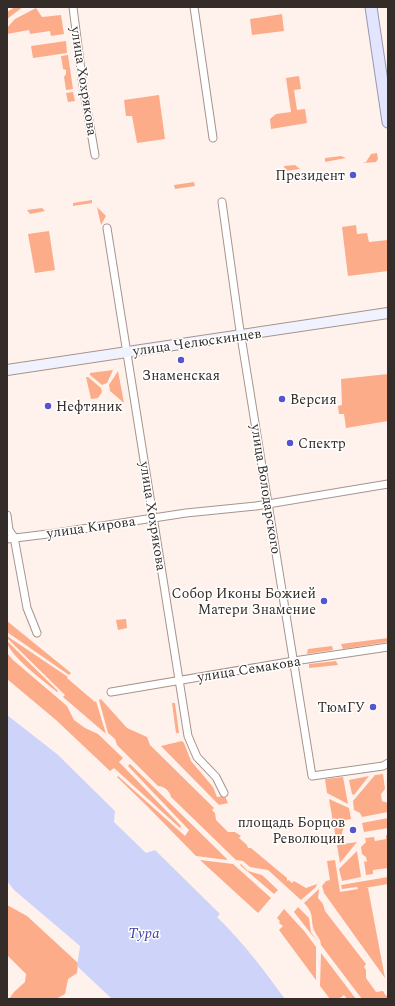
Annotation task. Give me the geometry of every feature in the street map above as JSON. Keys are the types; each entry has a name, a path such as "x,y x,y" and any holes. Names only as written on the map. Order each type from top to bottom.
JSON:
{"main road":[{"path":"371,7 388,122"},
{"name":"улица Челюскинцев","path":"7,370 388,314"}],"street":[{"name":"улица Хохрякова","path":"73,7 83,86 95,155"},
{"path":"194,7 213,138"},
{"name":"улица Володарского","path":"222,202 241,335 312,776 383,766 388,763"},
{"name":"улица Хохрякова","path":"107,228 188,736 197,757 216,777 224,793"},
{"name":"улица Кирова","path":"11,538 56,533 153,518 268,504 388,484"},
{"path":"7,515 9,530 28,608 37,633"},
{"name":"улица Семакова","path":"111,692 294,661 388,647"}],"shaded area":[{"path":"15,7 23,7 7,19 7,12"},
{"path":"36,8 42,17 61,15 64,34 51,36 50,31 30,34 29,30 7,34 7,28 15,19"},
{"path":"282,14 284,31 252,35 250,19"},
{"path":"66,41 67,53 33,58 31,46"},
{"path":"68,55 73,89 66,90 64,77 66,70 63,69 61,56"},
{"path":"299,76 301,89 294,90 297,110 305,109 307,123 271,129 270,119 276,114 291,112 286,78"},
{"path":"73,92 75,101 68,102 66,93"},
{"path":"159,95 165,139 137,143 132,116 126,116 124,100"},
{"path":"377,153 378,159 376,162 362,163 366,162 371,154"},
{"path":"341,156 346,158 325,162 325,158"},
{"path":"295,165 300,169 285,171 284,166"},
{"path":"194,182 195,186 175,189 174,185"},
{"path":"92,200 92,203 73,206 73,203"},
{"path":"97,207 106,216 101,225"},
{"path":"42,208 45,211 30,214 27,210"},
{"path":"356,225 357,234 367,233 369,242 388,240 388,271 348,276 342,227"},
{"path":"49,231 55,270 35,273 28,234"},
{"path":"113,370 107,383 102,385 90,375 90,373"},
{"path":"118,371 124,403 110,391 109,385"},
{"path":"388,374 388,421 346,428 344,414 339,414 338,406 342,405 341,379"},
{"path":"86,377 101,388 102,392 98,398 91,399"},
{"path":"126,619 127,628 118,630 116,620"},
{"path":"7,621 71,673 69,675 7,632"},
{"path":"7,636 68,677 67,678 95,702 96,701 106,734 63,697 65,695 7,638"},
{"path":"388,638 388,642 343,649 341,644"},
{"path":"7,641 58,691 57,692 36,675 13,653"},
{"path":"332,646 333,650 307,654 308,649"},
{"path":"7,653 13,660 67,706 74,720 85,728 98,734 123,758 119,762 181,826 180,828 114,768 110,771 56,720 7,679"},
{"path":"336,661 338,665 309,668 309,664"},
{"path":"101,699 127,728 147,737 150,745 214,808 212,810 215,813 216,820 228,832 235,832 241,836 239,838 247,845 248,848 251,848 287,878 287,881 289,880 292,883 294,881 306,888 317,884 316,887 301,900 268,870 250,867 243,861 236,860 171,797 166,789 158,786 117,745 115,739 108,733 99,700"},
{"path":"172,703 175,703 179,733 176,733"},
{"path":"182,741 191,761 213,787 217,797 225,796 228,803 219,805 161,746"},
{"path":"130,764 227,860 196,856 117,777 118,776 185,836 189,830 128,766"},
{"path":"383,774 385,789 381,794 382,801 388,803 388,812 362,817 360,813 354,810 353,801 375,775"},
{"path":"369,776 354,795 352,794 349,780"},
{"path":"343,777 348,804 327,793 325,779"},
{"path":"329,799 349,808 351,819 333,822"},
{"path":"388,818 388,828 364,832 362,823"},
{"path":"344,826 342,833 343,839 336,840 334,827"},
{"path":"386,835 388,835 388,868 373,870 373,874 366,875 364,861 367,862 366,857 362,854 361,847 366,842 365,838 374,837 375,841 386,839"},
{"path":"357,842 340,863 337,845"},
{"path":"357,851 361,877 342,881 339,869"},
{"path":"200,860 233,864 271,898 258,913"},
{"path":"335,860 340,892 358,889 357,887 342,889 341,885 388,877 388,884 365,888 368,888 385,978 324,893 322,886 326,881 330,880 327,861"},
{"path":"241,864 248,871 262,875 278,890 274,894 240,865"},
{"path":"319,889 318,898 323,904 325,911 366,964 364,967 366,970 366,978 376,992 383,991 386,996 388,994 388,999 362,999 321,945 314,930 310,910 304,903"},
{"path":"7,905 27,916 78,963 77,973 68,979 65,994 56,999 9,999 25,982 26,974 7,955"},
{"path":"298,907 309,918 311,932 316,940 294,912"},
{"path":"284,909 305,932 316,947 316,980 279,930 283,926 279,923 280,921 277,918"},
{"path":"321,953 356,999 347,999 344,995 339,999 330,999 320,986"}],"water":[{"name":"Тура","path":"7,715 57,754 115,811 114,822 146,853 155,850 220,914 217,917 244,946 285,999 112,999 77,966 80,946 14,890 7,881"}],"place":[{"name":"Президент","path":"353,175"},
{"name":"Знаменская","path":"181,360"},
{"name":"Версия","path":"282,399"},
{"name":"Нефтяник","path":"48,406"},
{"name":"Спектр","path":"290,443"},
{"name":"Собор Иконы Божией Матери Знамение","path":"324,601"},
{"name":"ТюмГУ","path":"373,707"},
{"name":"площадь Борцов Революции","path":"353,830"}]}
